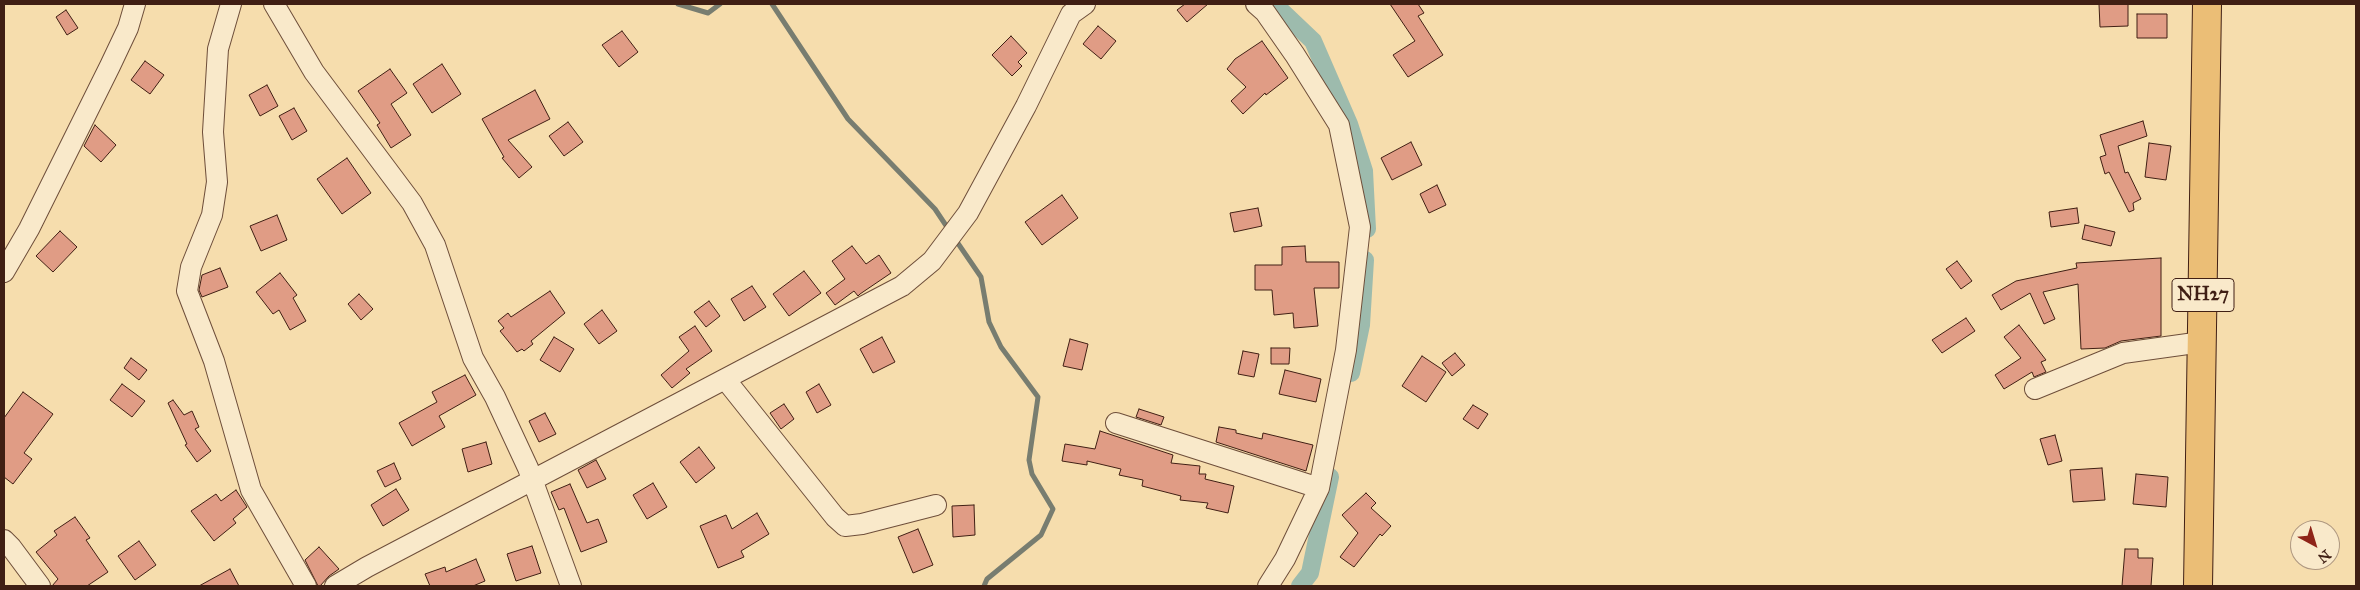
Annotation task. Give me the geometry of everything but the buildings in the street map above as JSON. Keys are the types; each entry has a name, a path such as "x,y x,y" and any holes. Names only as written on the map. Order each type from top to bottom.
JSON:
{"highway":[{"name":"NH27","path":"2198,586 2207,4"}],"street":[{"path":"4,272 30,229 110,66 128,28 135,4"},
{"path":"231,4 218,49 213,132 217,182 212,215 191,267 187,292 214,360 251,490 306,586"},
{"path":"274,4 314,72 412,203 435,244 473,358 495,397 533,480 571,586"},
{"path":"335,586 367,567 902,286 932,261 968,214 1026,106 1071,14 1085,4"},
{"path":"1256,4 1265,12 1295,55 1339,125 1360,227 1346,350 1319,488 1285,560 1268,586"},
{"path":"2035,389 2123,353 2202,342"},
{"path":"725,379 835,517 845,526 862,524 936,505"},
{"path":"1116,423 1319,488"},
{"path":"4,540 40,586"}],"waterway":[{"path":"678,4 708,13 720,4"},
{"path":"772,4 848,119 935,209 949,230"},
{"path":"1274,4 1313,41 1349,124 1364,171 1367,229"},
{"path":"955,239 981,277 989,322 1001,347 1038,397 1029,460 1032,474 1053,509 1041,535 987,579 984,586"},
{"path":"1351,373 1361,325 1365,260"},
{"path":"1300,586 1310,573 1330,477"}]}
